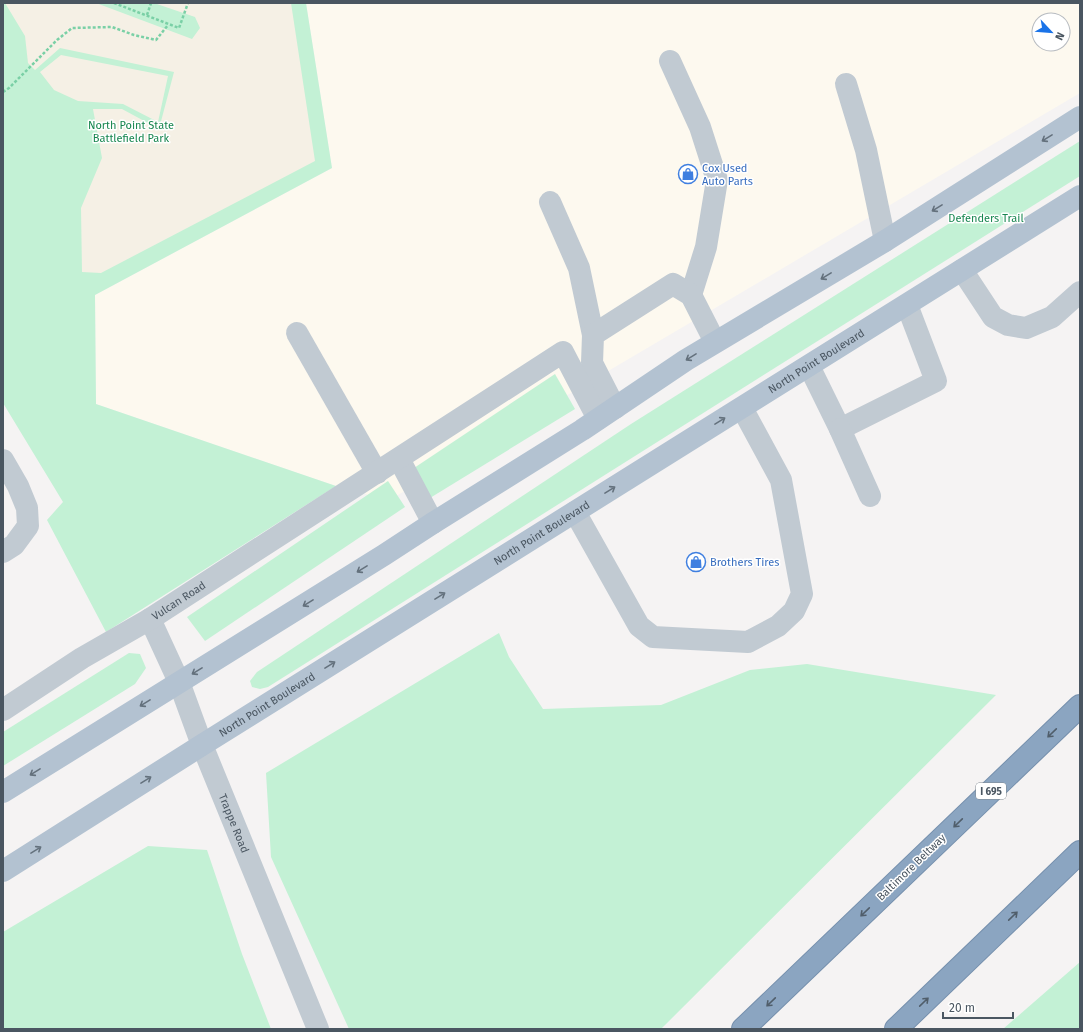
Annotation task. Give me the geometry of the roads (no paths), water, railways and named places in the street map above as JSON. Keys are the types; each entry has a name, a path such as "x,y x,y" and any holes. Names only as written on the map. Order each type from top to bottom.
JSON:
{"highway":[{"name":"Baltimore Beltway","path":"743,1029 1080,706"},
{"path":"896,1029 1080,852"}],"main road":[{"path":"3,792 384,555 606,414 686,360 885,241 1080,117"},
{"name":"North Point Boulevard","path":"3,871 1080,196"}],"street":[{"path":"670,61 700,127 717,180 706,247 691,295"},
{"path":"846,84 866,150 885,241"},
{"path":"550,202 579,268 593,335 592,363 606,414"},
{"path":"962,270 993,317 1008,325 1026,328 1052,317 1080,292"},
{"path":"593,335 673,284 691,295 716,342"},
{"path":"840,429 936,381 907,305"},
{"path":"297,333 377,473"},
{"name":"Vulcan Road","path":"3,710 82,658 150,619 563,352 606,414"},
{"path":"809,366 840,429 870,496"},
{"path":"575,512 639,626 654,637 748,642 778,626 794,610 802,594 781,480 742,408"},
{"path":"399,459 434,523"},
{"path":"3,460 18,486 27,508 28,526 14,545 3,552"},
{"name":"Trappe Road","path":"150,619 178,682 202,745 318,1029"}],"place":[{"name":"Cox Used Auto Parts","path":"688,174"},
{"name":"Brothers Tires","path":"696,562"}],"park label":[{"name":"North Point State Battlefield Park","path":"131,131"},
{"name":"Defenders Trail","path":"986,218"}]}
